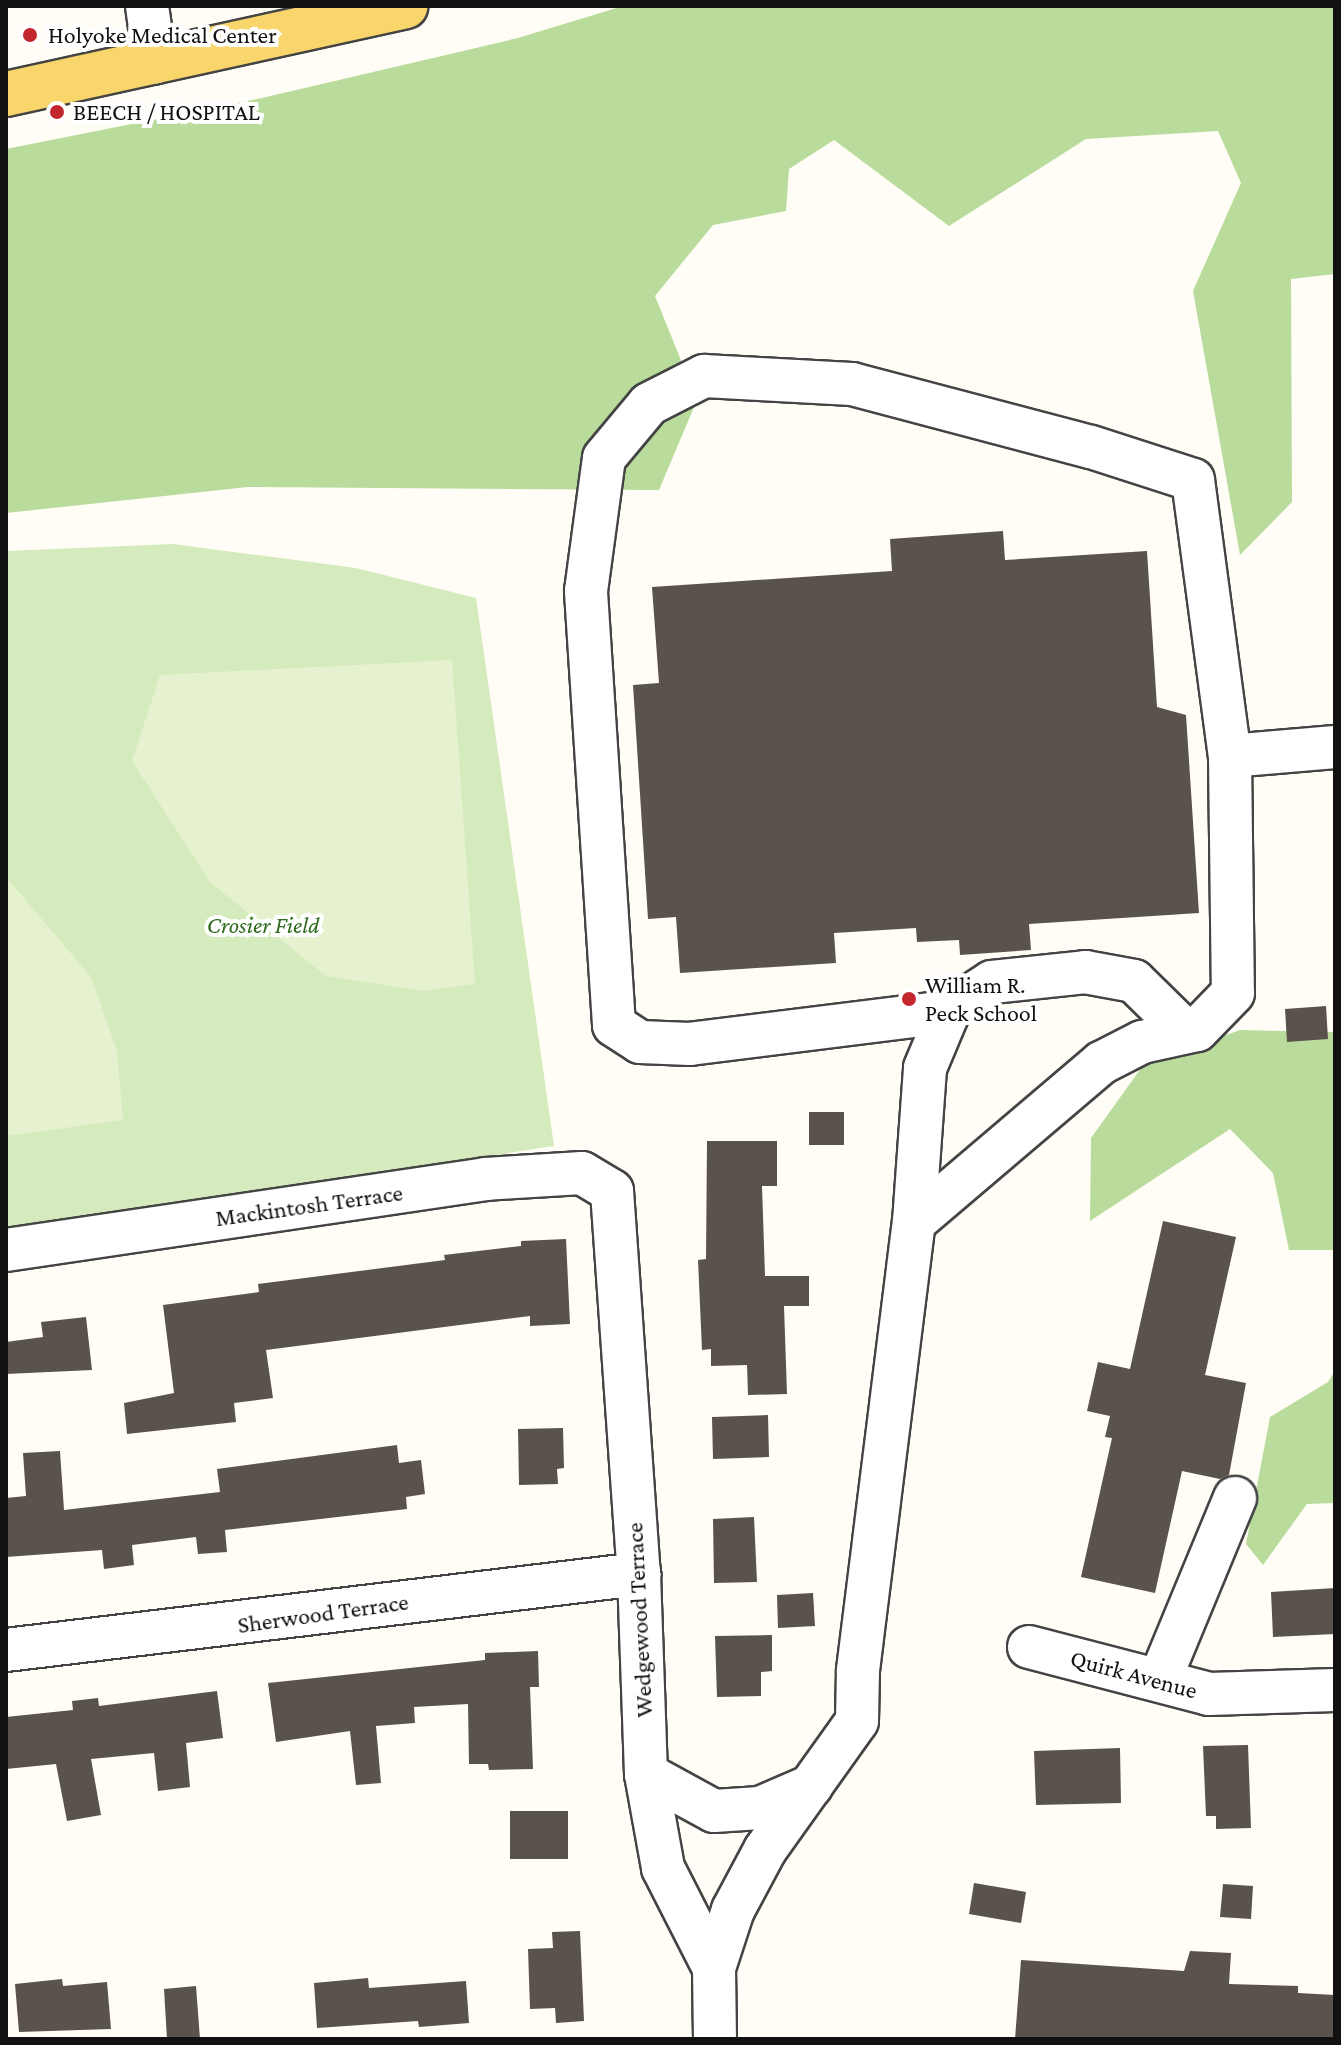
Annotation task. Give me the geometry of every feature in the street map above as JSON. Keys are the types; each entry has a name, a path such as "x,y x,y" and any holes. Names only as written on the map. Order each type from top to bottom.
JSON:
{"main road":[{"path":"6,94 405,6"}],"street":[{"path":"147,6 155,62"},
{"path":"914,1222 1101,1063 1142,1042 1197,1030 1233,993 1230,756 1193,480 1091,447 852,384 704,376 649,404 604,458 586,591 614,1025 640,1042 690,1044 946,1012 992,982 1085,972 1134,981 1185,1031"},
{"path":"1230,756 1335,747"},
{"path":"714,1968 733,1910 765,1850 857,1721 858,1670 914,1222 925,1068 946,1012"},
{"name":"Mackintosh Terrace","path":"6,1250 485,1179 582,1173 608,1189"},
{"name":"Wedgewood Terrace","path":"608,1189 639,1574 646,1774 663,1868 714,1968 715,2039"},
{"path":"1160,1679 1235,1498"},
{"name":"Sherwood Terrace","path":"6,1650 639,1574"},
{"name":"Quirk Avenue","path":"1029,1647 1209,1694 1335,1690"},
{"path":"646,1774 714,1811 760,1808 812,1785"}],"green space":[{"path":"623,6 1335,6 1335,274 1291,279 1292,502 1240,555 1193,291 1241,183 1218,131 1086,139 949,226 834,140 789,169 786,211 713,225 655,296 697,400 659,490 248,487 6,513 6,149 262,98 518,38"},
{"name":"Crosier Field","path":"173,544 356,568 476,598 554,1146 6,1229 6,551"},
{"path":"452,660 475,984 423,991 326,976 210,882 132,761 160,675"},
{"path":"6,877 91,977 117,1051 123,1120 6,1136"},
{"path":"1240,1030 1335,1032 1335,1250 1289,1250 1273,1173 1230,1129 1090,1221 1091,1138 1144,1064"},
{"path":"1335,1371 1335,1503 1307,1504 1263,1565 1246,1544 1270,1417 1328,1382"}],"building":[{"path":"1003,531 1005,560 1147,551 1157,707 1186,715 1199,913 1029,924 1031,950 960,955 959,940 917,942 916,928 834,933 836,963 680,973 676,917 648,919 633,685 659,683 652,587 892,571 890,539"},
{"path":"1326,1006 1328,1039 1287,1042 1285,1009"},
{"path":"809,1112 844,1112 844,1145 809,1145"},
{"path":"707,1141 777,1141 777,1186 762,1186 765,1276 809,1276 809,1306 784,1306 787,1394 748,1395 747,1365 711,1366 711,1349 702,1350 698,1260 706,1259"},
{"path":"1163,1221 1236,1237 1205,1375 1246,1383 1229,1475 1220,1479 1182,1471 1155,1593 1081,1577 1112,1438 1105,1437 1110,1416 1087,1411 1098,1362 1130,1369"},
{"path":"566,1239 570,1324 530,1326 530,1316 266,1350 273,1398 234,1403 236,1422 127,1434 124,1403 174,1393 163,1305 259,1292 258,1284 445,1260 444,1255 521,1246 521,1241"},
{"path":"86,1317 92,1370 6,1374 6,1342 43,1337 41,1322"},
{"path":"768,1415 769,1457 713,1459 712,1417"},
{"path":"563,1428 564,1468 557,1469 558,1484 519,1485 518,1429"},
{"path":"397,1445 399,1463 421,1460 425,1494 406,1497 407,1509 225,1530 227,1552 198,1554 196,1537 132,1545 134,1565 104,1569 102,1550 6,1557 6,1498 26,1496 23,1453 60,1451 64,1510 220,1492 217,1469"},
{"path":"754,1517 757,1582 714,1583 713,1519"},
{"path":"1335,1588 1335,1634 1273,1637 1271,1592"},
{"path":"813,1593 815,1626 778,1628 777,1595"},
{"path":"772,1635 772,1671 761,1672 761,1696 717,1697 715,1636"},
{"path":"538,1651 539,1687 530,1687 533,1769 489,1770 488,1764 469,1764 468,1704 414,1707 415,1723 376,1726 381,1783 356,1785 350,1731 276,1742 268,1683 485,1660 485,1653"},
{"path":"217,1691 223,1738 186,1743 190,1787 158,1791 154,1753 91,1759 101,1815 67,1821 56,1764 6,1769 6,1717 73,1710 72,1701 98,1698 99,1706"},
{"path":"1248,1745 1251,1828 1216,1829 1216,1816 1206,1816 1203,1746"},
{"path":"1120,1748 1121,1803 1036,1805 1034,1751"},
{"path":"510,1811 568,1811 568,1859 510,1859"},
{"path":"974,1883 1026,1892 1021,1923 969,1914"},
{"path":"1223,1884 1253,1886 1251,1919 1220,1917"},
{"path":"580,1931 584,2021 556,2023 555,2008 530,2009 528,1949 553,1948 552,1932"},
{"path":"1190,1951 1231,1953 1229,1984 1298,1986 1298,1993 1335,1995 1335,2039 1015,2039 1021,1960 1184,1971"},
{"path":"368,1978 369,1988 466,1981 469,2023 419,2027 418,2021 317,2028 314,1983"},
{"path":"62,1979 63,1986 107,1982 111,2029 19,2032 15,1984"},
{"path":"196,1986 200,2039 167,2039 164,1989"}],"place":[{"name":"Holyoke Medical Center","path":"30,35"},
{"name":"BEECH / HOSPITAL","path":"57,112"},
{"name":"William R. Peck School","path":"909,999"}]}
